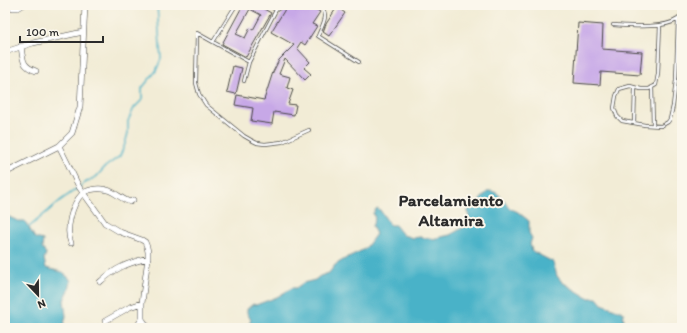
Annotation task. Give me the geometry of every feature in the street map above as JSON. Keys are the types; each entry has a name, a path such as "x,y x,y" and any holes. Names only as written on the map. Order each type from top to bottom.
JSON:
{"street":[{"path":"7,5 13,8 18,8 23,5"},
{"path":"5,173 59,146 72,133 80,107 85,5"},
{"path":"5,52 21,46 83,32"},
{"path":"21,46 24,64 36,71"},
{"path":"59,146 79,187 105,223 120,232 139,238 144,241 147,247 148,258 142,303 142,319 136,328"},
{"path":"71,242 68,235 69,222 74,205 83,192 94,189 108,190 126,201 130,202 133,200"},
{"path":"100,282 112,272 124,265 148,258"},
{"path":"105,321 130,307 142,303"},
{"path":"142,319 148,328"}],"lane":[{"path":"213,42 236,5"},
{"path":"269,5 276,10"},
{"path":"244,81 249,62 276,10 284,5"},
{"path":"319,5 324,10 325,18 318,36 359,62"},
{"path":"613,25 660,25 678,19 682,15"},
{"path":"660,25 658,74 656,85 648,89 630,86 619,89 614,108 617,116 622,121 661,126 670,119 676,80 678,19"},
{"path":"249,62 197,33 196,83 199,94 206,105 244,136 257,143 265,144 282,142 309,130"},
{"path":"634,87 634,123"},
{"path":"652,87 653,125"}],"water":[{"path":"488,191 498,194 509,208 518,212 529,221 529,233 532,238 530,244 532,251 553,262 557,276 562,282 588,298 597,298 602,304 623,312 624,321 621,323 621,328 247,328 251,320 247,313 247,309 253,304 256,305 277,297 303,283 315,280 320,276 329,273 335,265 365,249 376,234 372,226 375,219 373,213 377,208 390,225 395,225 403,235 413,238 420,237 432,239 450,235 464,227 469,218 468,210 473,208"},
{"path":"7,216 18,221 25,221 35,238 43,240 42,248 46,254 44,259 46,268 62,272 71,281 69,290 64,300 66,316 63,328 5,328 5,217"}],"building":[{"path":"243,5 257,5 271,13 246,57 222,44","holes":["250,9 261,15 253,30 250,28 245,38 236,34"]},
{"path":"298,5 309,5 320,12 312,24 317,26 305,45 301,42 297,48 310,62 304,68 311,74 305,80 285,59 279,74 290,77 287,88 293,90 288,104 296,105 294,115 274,112 272,124 251,121 253,108 235,105 237,95 264,100 273,72 279,60 294,45 271,32 287,6 295,11"},
{"path":"337,7 345,13 329,36 323,32 326,24"},
{"path":"578,23 603,25 602,49 642,52 640,75 601,72 600,85 574,83"},
{"path":"233,66 242,68 236,94 227,92"}],"waterway":[{"path":"28,228 61,200 97,176 105,167 120,156 128,133 128,121 134,108 142,100 142,88 156,71 161,59 157,5"}],"district":[{"name":"Parcelamiento Altamira","path":"451,210"}]}
